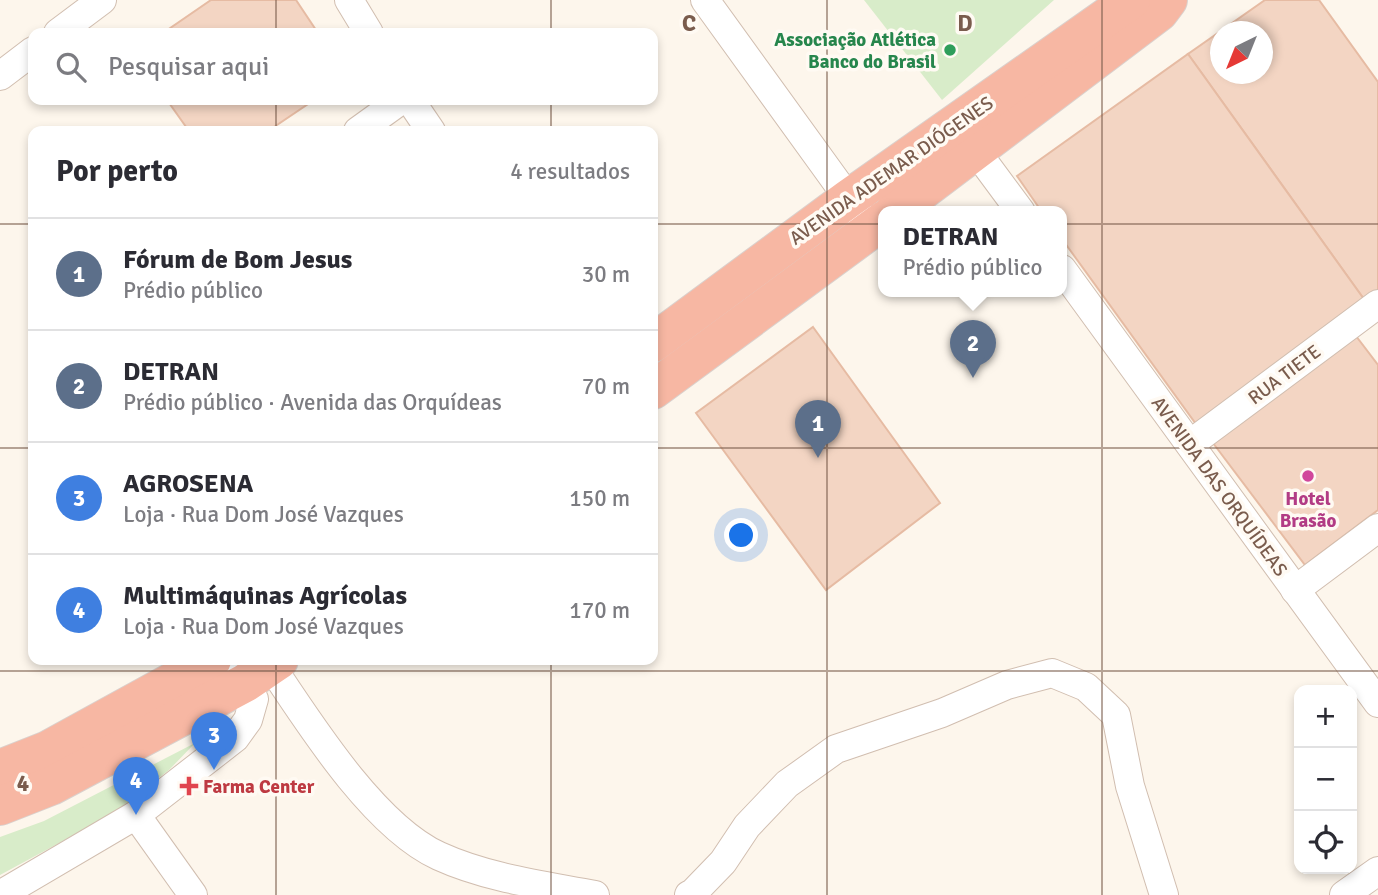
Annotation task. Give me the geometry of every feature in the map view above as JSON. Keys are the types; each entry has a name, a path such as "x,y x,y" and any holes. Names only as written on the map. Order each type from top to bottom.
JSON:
{"highway":[{"name":"AVENIDA ADEMAR DIÓGENES","path":"897,206 965,137 1131,0"},
{"name":"AVENIDA ADEMAR DIÓGENES","path":"658,340 848,199 965,137 1159,12 1168,0"},
{"name":"AVENIDA ADEMAR DIÓGENES","path":"658,386 878,224"},
{"path":"0,769 48,750 203,665"},
{"path":"0,806 51,786 259,666"}],"street":[{"path":"65,28 102,0"},
{"path":"349,0 366,28"},
{"path":"705,0 848,199 878,217"},
{"path":"0,76 28,55"},
{"path":"365,126 394,105"},
{"path":"413,105 428,126"},
{"path":"965,137 1017,206"},
{"name":"AVENIDA DAS ORQUÍDEAS","path":"1067,276 1378,703"},
{"name":"RUA TIETE","path":"1190,444 1378,304"},
{"path":"1295,590 1378,528"},
{"path":"0,895 136,815 235,738 248,720 252,708 259,666"},
{"path":"259,666 358,787 393,825 437,855 478,870 595,895"},
{"path":"689,895 723,862 747,826 787,784 836,749 942,713 1007,684 1052,673 1086,687 1116,715 1130,786 1164,895"},
{"path":"136,815 193,895"},
{"path":"1344,895 1378,871"}],"green space":[{"name":"Associação Atlética Banco do Brasil","path":"864,0 1054,0 942,100"},
{"path":"195,743 169,770 111,815 0,875 0,837 44,821"}],"building":[{"path":"211,0 296,0 315,28 170,28"},
{"path":"1265,0 1319,0 1378,82 1378,294 1366,302 1188,54 1210,39 1210,84 1273,84 1273,21 1235,21"},
{"path":"1188,54 1366,302 1196,424 1067,246 1067,206 1038,206 1017,176"},
{"path":"171,105 307,105 275,126 185,126"},
{"path":"813,327 940,503 826,590 696,413"},
{"name":"Hotel Brasão","path":"1356,336 1378,365 1378,510 1305,565 1213,443"}],"place":[{"name":"Associação Atlética Banco do Brasil","path":"950,50"},
{"name":"DETRAN","path":"973,378"},
{"name":"Fórum de Bom Jesus","path":"818,458"},
{"name":"Hotel Brasão","path":"1308,476"},
{"name":"AGROSENA","path":"214,770"},
{"name":"Farma Center","path":"189,786"},
{"name":"Multimáquinas Agrícolas","path":"136,815"}]}
